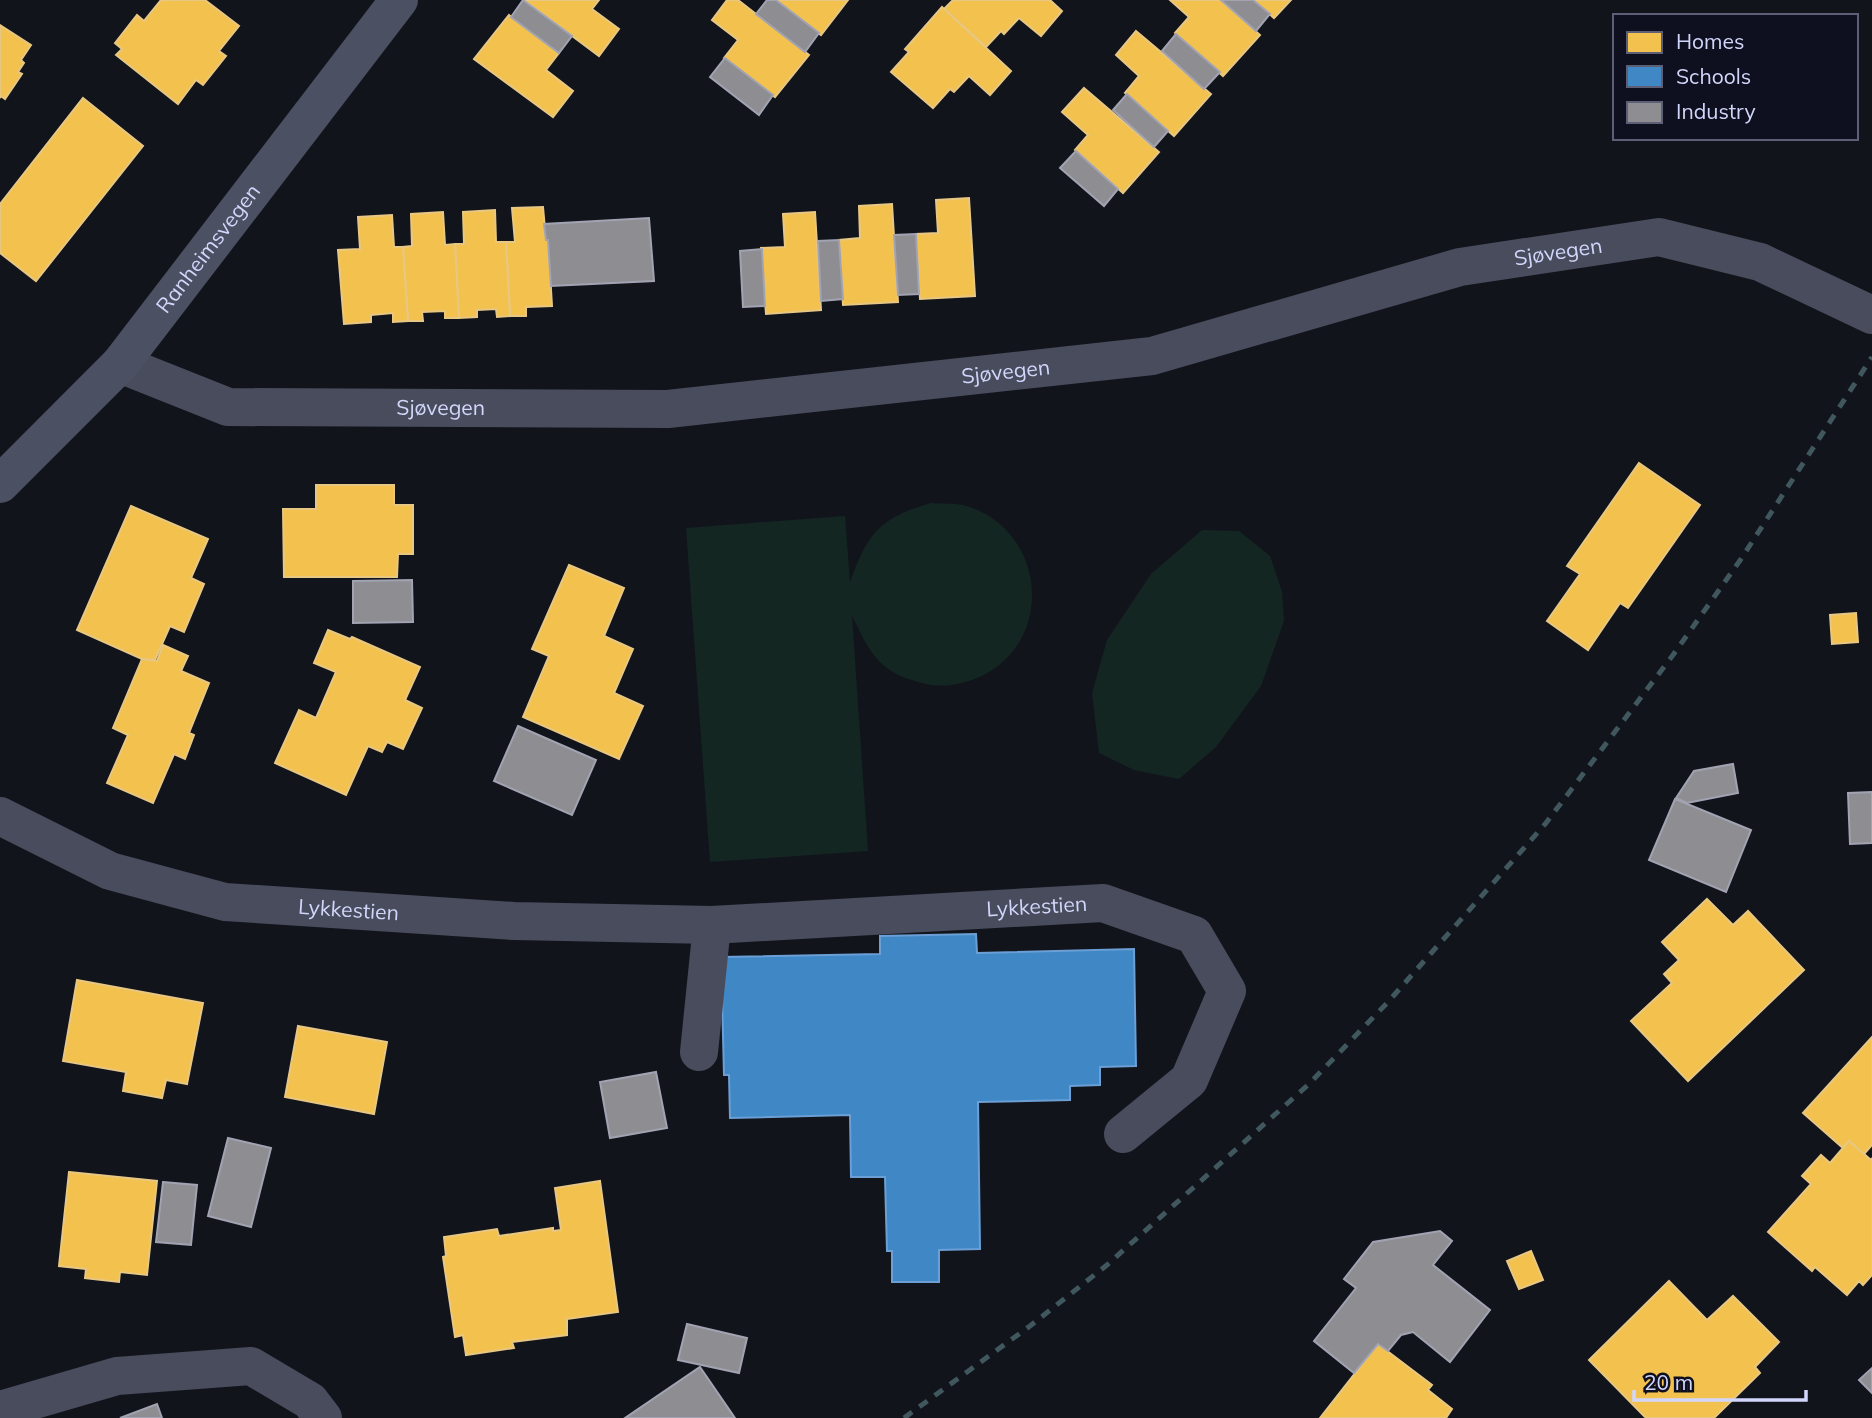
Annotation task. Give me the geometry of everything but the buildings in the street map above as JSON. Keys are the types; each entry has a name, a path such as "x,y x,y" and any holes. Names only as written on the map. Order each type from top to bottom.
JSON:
{"street":[{"name":"Ranheimsvegen","path":"0,484 120,364 399,0"},
{"name":"Sjøvegen","path":"120,364 228,407 668,409 1152,356 1460,267 1659,237 1760,262 1872,315"},
{"name":"Lykkestien","path":"0,816 110,871 225,902 514,921 712,925 1102,902 1194,936 1227,992 1189,1080 1124,1134"},
{"path":"699,1052 712,925"},
{"path":"0,1410 117,1376 251,1366 310,1401 323,1418"}],"green space":[{"path":"931,503 963,505 990,517 1011,535 1025,558 1031,584 1031,611 1022,636 1006,659 982,676 940,686 907,678 884,666 870,649 852,616 868,851 710,862 686,528 845,516 850,582 863,551 878,530 899,515"},
{"path":"1202,530 1239,531 1270,556 1282,592 1284,621 1261,686 1216,747 1179,779 1134,770 1099,753 1092,693 1107,640 1151,574"}],"railway":[{"path":"904,1418 1030,1326 1107,1265 1309,1084 1388,1002 1546,823 1673,655 1741,559 1872,357"}]}
